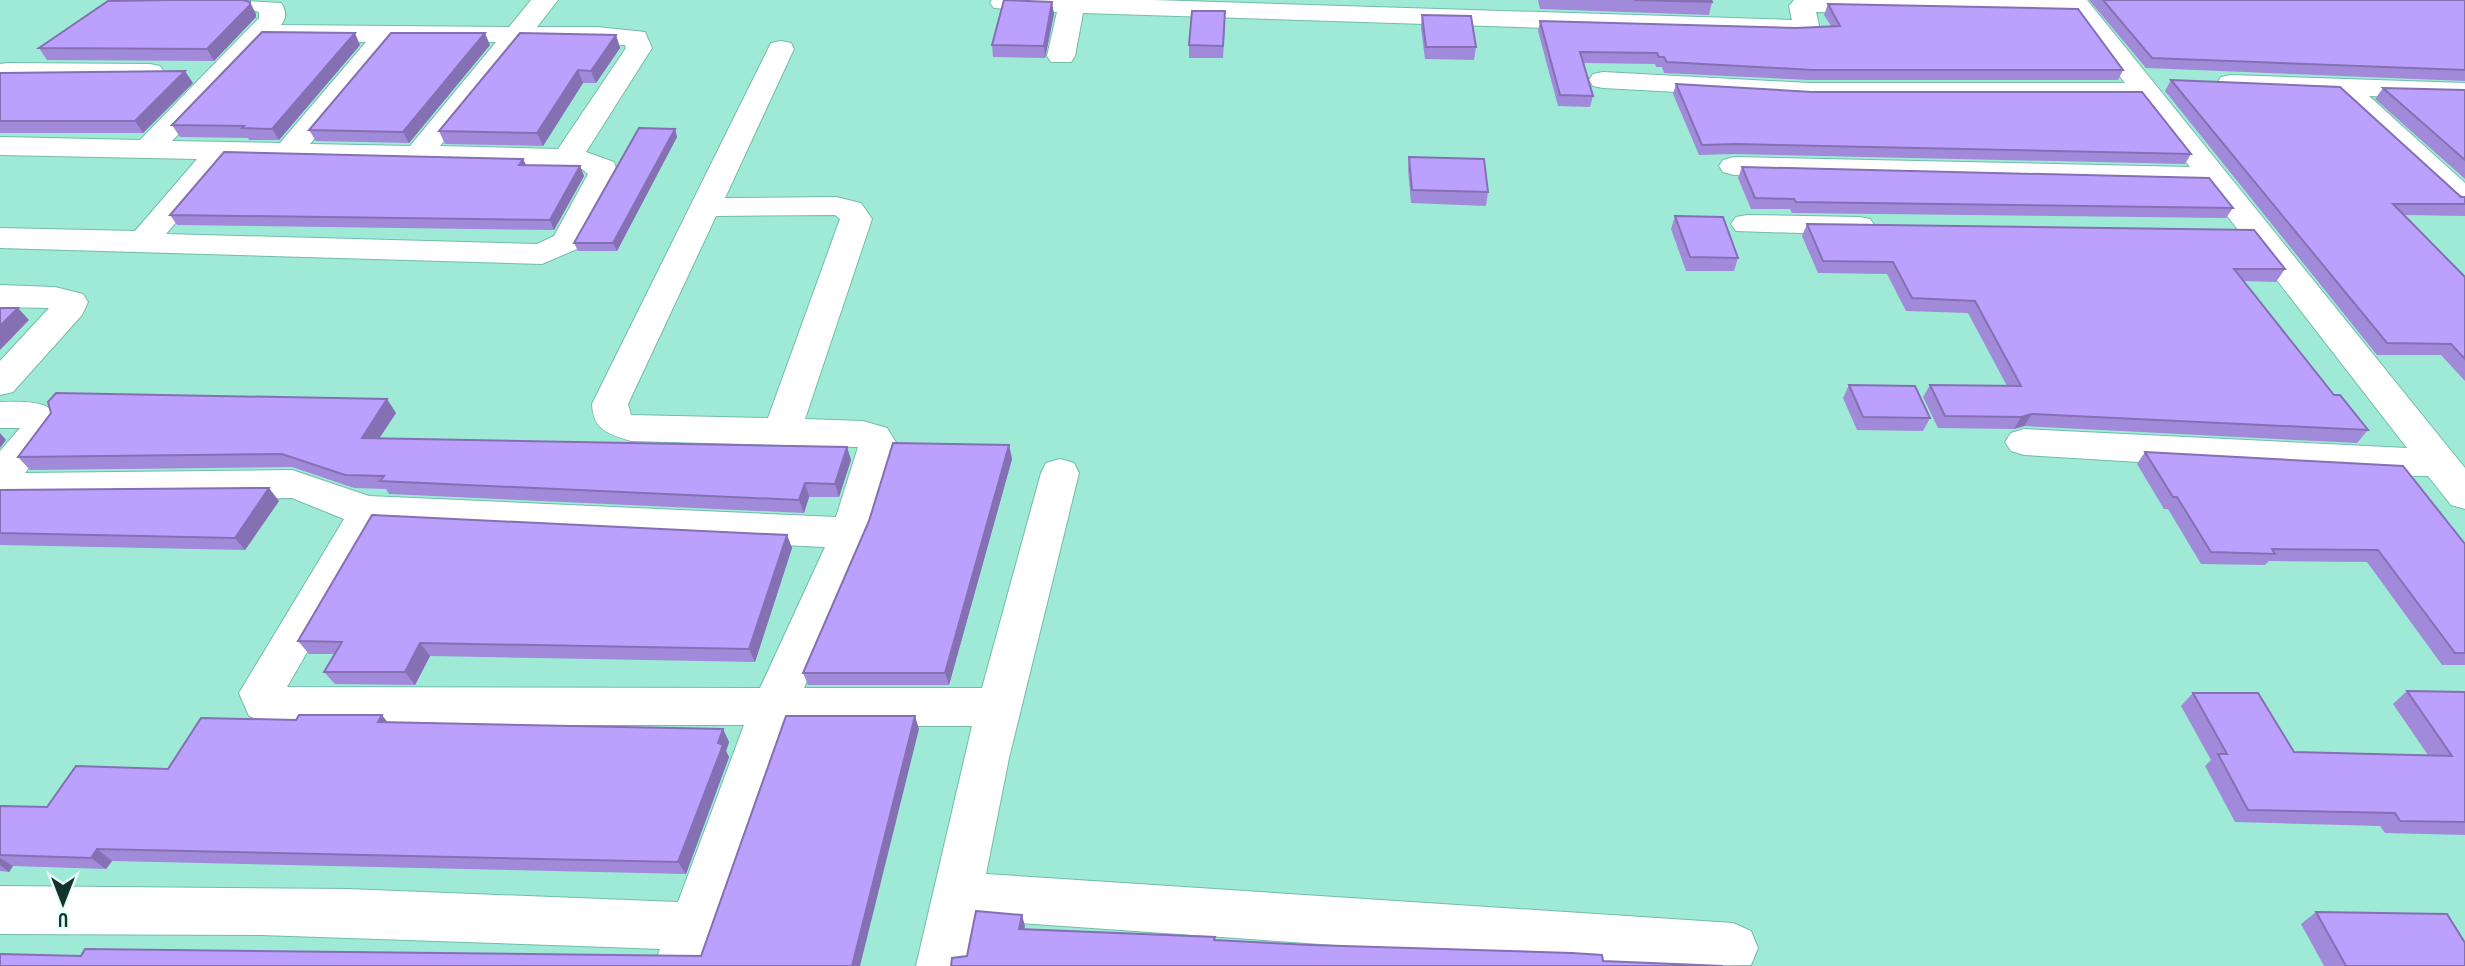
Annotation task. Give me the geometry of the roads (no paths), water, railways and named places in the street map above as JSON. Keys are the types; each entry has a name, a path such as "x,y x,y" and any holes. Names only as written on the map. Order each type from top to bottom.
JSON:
{"street":[{"path":"416,157 545,0"},
{"path":"150,148 260,33 272,16 272,8 259,1"},
{"path":"1061,56 1072,2"},
{"path":"1003,3 1533,10 1793,28 1806,25 1802,6 1807,4 2077,4 2465,495"},
{"path":"260,33 597,34 639,39 639,48 567,158"},
{"path":"287,153 387,34"},
{"path":"4,74 51,43"},
{"path":"0,910 172,908 435,914 687,946 773,708 851,533 878,444 874,437 631,428 618,424 611,417 610,404 781,49"},
{"path":"4,74 222,72"},
{"path":"1603,80 1809,91 2139,85 2190,81 2465,91"},
{"path":"2341,86 2465,199"},
{"path":"0,146 416,157 567,158 595,163 603,168 603,174 566,242 542,254 398,252 0,238"},
{"path":"142,241 221,151"},
{"path":"1734,166 2214,177"},
{"path":"705,207 836,206 850,210 856,219 782,432"},
{"path":"1747,225 1885,226"},
{"path":"2216,231 2257,231"},
{"path":"0,296 55,298 71,302 70,307 0,383"},
{"path":"0,415 33,415 42,420 43,425 0,477"},
{"path":"2024,442 2354,461 2439,462"},
{"path":"942,966 1000,708 1060,473"},
{"path":"0,487 292,484 316,489 350,508 369,511 851,533"},
{"path":"369,511 261,693 265,703 272,706 1000,708"},
{"path":"957,895 1732,948"}]}
